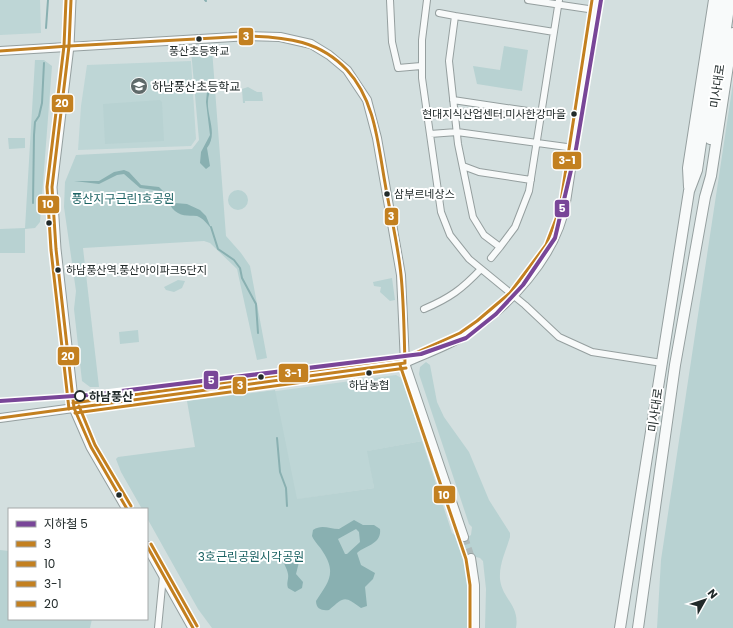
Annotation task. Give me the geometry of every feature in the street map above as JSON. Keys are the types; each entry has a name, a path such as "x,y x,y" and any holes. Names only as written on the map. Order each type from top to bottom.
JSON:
{"main road":[{"path":"71,0 69,46 52,187 56,249 74,408 91,447 125,508"},
{"name":"미사대로","path":"620,628 689,191 688,168 714,0"},
{"name":"미사대로","path":"689,191 697,170 722,0"},
{"name":"미사대로","path":"705,196 705,172 730,0"},
{"name":"미사대로","path":"638,628 676,365 705,196 711,176 733,33"},
{"path":"148,548 193,628"}],"street":[{"path":"390,0 392,42 398,68 421,66"},
{"path":"427,0 421,66 441,212 457,246 559,337 592,352 662,363"},
{"path":"528,0 559,2 595,10"},
{"path":"0,418 405,363 462,337 514,296 530,276 554,238 565,208 597,0"},
{"path":"491,258 515,227 526,204 538,141 559,2"},
{"path":"439,13 554,32"},
{"path":"455,16 449,61 457,132 472,217 484,235 500,247"},
{"path":"0,51 250,36 280,37 311,44 338,62 353,77 367,100 377,138 401,275 405,363 464,537"},
{"path":"454,100 542,113"},
{"path":"430,134 457,132 538,141 574,148"},
{"path":"463,166 479,172 531,180"},
{"path":"424,309 446,300 463,288 481,269"},
{"path":"471,558 475,585 475,628"},
{"path":"158,628 163,576"}],"shaded area":[{"path":"0,0 40,0 41,33 0,35"},
{"name":"하남풍산초등학교","path":"191,61 196,139 191,146 78,150 81,106 87,65"},
{"path":"207,91 210,92 208,106 212,135 211,141 207,148 210,166 206,169 200,163 201,152 210,135 206,102"},
{"path":"124,170 129,172 141,185 159,187 175,203 187,204 200,210 206,216 211,228 197,216 183,215 175,211 161,191 140,188 124,174 117,175 99,184 74,181 99,181 114,172"},
{"path":"396,375 403,379 422,441 368,451 374,488 286,501 194,402"},
{"path":"354,520 363,525 374,525 380,529 380,534 376,541 357,553 361,565 375,573 373,579 365,587 367,606 361,608 351,601 344,599 329,610 324,610 318,608 316,601 329,578 330,566 322,550 312,536 313,530 319,527 339,529","holes":["356,529 359,532 360,542 347,554 345,554 338,539"]},
{"path":"290,550 299,562 296,574 303,582 302,588 295,592 288,588 288,574 282,558 284,552"}],"green space":[{"path":"504,46 528,50 522,91 477,84 473,66 500,70"},
{"name":"풍산지구근린1호공원","path":"212,49 226,236 250,266 267,358 257,360 237,269 210,243 204,241 83,248 99,387 90,387 82,381 74,309 76,291 64,207 65,182 76,155 192,149 199,140 191,50"},
{"path":"35,60 44,60 52,66 40,222 35,228 25,229 25,253 0,253 0,229 25,228"},
{"path":"733,83 733,628 657,628 661,560"},
{"path":"248,87 257,92 262,92 263,101 245,101 245,103 243,103 242,89"},
{"path":"160,100 162,102 164,141 105,144 103,104"},
{"path":"8,138 25,138 25,148 9,149"},
{"path":"238,190 245,193 248,200 245,207 238,210 231,207 228,200 231,193"},
{"path":"392,278 395,300 390,301 380,292 381,287 374,286 373,282"},
{"path":"178,280 185,281 182,288 174,292 166,290 164,287"},
{"path":"138,330 139,342 120,344 119,332"},
{"name":"3호근린공원시각공원","path":"426,362 430,365 437,402 444,417 469,452 489,500 510,533 502,563 500,579 501,586 515,613 517,620 516,628 485,628 486,589 483,561 480,558 472,556 465,561 469,579 469,628 212,628 198,609 148,520 148,508 141,508 121,472 116,459 118,457 195,447 187,401 275,390 297,499 374,488 367,451 422,441 452,533 458,537 466,538 471,535 472,527 469,524 419,374 420,367"},
{"path":"0,550 8,551 8,620 92,620 90,628 0,628"}],"waterway":[{"path":"46,28 48,0"},
{"path":"33,203 35,122 39,116 42,103 44,63"},
{"path":"211,227 218,249 234,260 240,268 242,278 256,304 258,333"},
{"path":"277,438 280,472 286,488 287,506"}],"tunnel":[{"path":"464,537 471,558"}],"metro line":[{"name":"5","path":"0,401 89,395 421,354 466,338 496,314 523,285 555,238 576,149 601,0"}],"transit line":[{"name":"10","path":"66,0 64,46 47,187 51,250 69,409"},
{"name":"3","path":"69,46 71,0"},
{"name":"3-1","path":"73,403 404,358 460,333 477,321 510,293 546,245 556,219 561,201 592,0"},
{"name":"3","path":"69,46 250,36 302,42 337,60 347,70 364,95 374,123 400,263 403,297 405,363"},
{"name":"20","path":"0,51 69,46 52,187 56,249 74,408 0,418"},
{"name":"3","path":"74,408 405,363"},
{"name":"10","path":"400,365 466,559 470,585 470,628"},
{"name":"10","path":"75,413 406,368"},
{"name":"3-1","path":"79,406 95,445 131,506"},
{"name":"3","path":"74,408 91,447 126,508"},
{"name":"3-1","path":"151,544 197,626"},
{"name":"3","path":"148,548 193,628"}],"place":[{"name":"풍산초등학교","path":"199,39"},
{"name":"하남풍산초등학교","path":"139,86"},
{"name":"현대지식산업센터.미사한강마을","path":"574,114"},
{"name":"삼부르네상스","path":"387,194"},
{"name":"하남풍산역.풍산아이파크5단지","path":"58,270"},
{"name":"하남농협","path":"369,373"},
{"name":"하남풍산","path":"80,396"}]}
